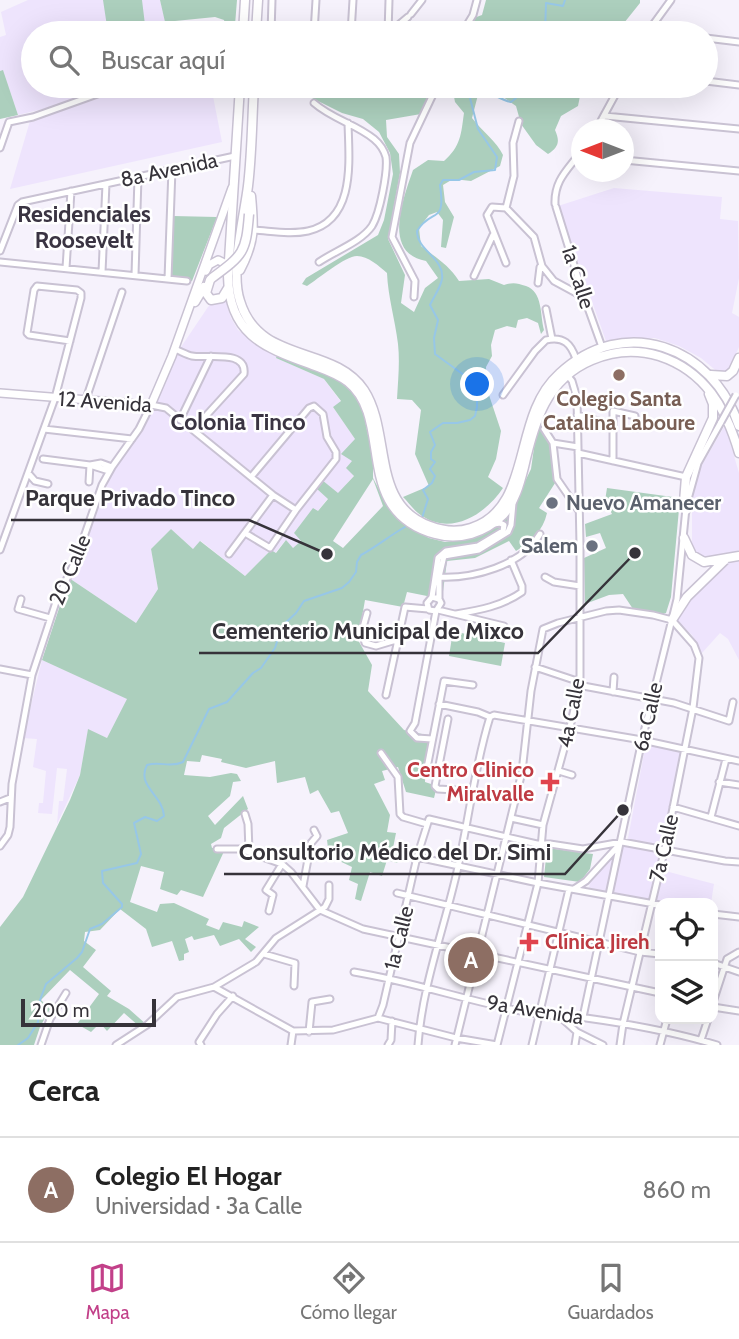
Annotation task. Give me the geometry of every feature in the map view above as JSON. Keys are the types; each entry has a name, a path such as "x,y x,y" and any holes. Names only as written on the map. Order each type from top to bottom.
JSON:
{"highway":[{"path":"244,21 246,0"},
{"path":"255,21 256,0"},
{"path":"239,98 234,181 233,276 240,303 257,331 276,345 340,370 362,387 372,405 387,475 399,504 420,523 445,531 464,530 482,523 504,503 512,488 532,414 549,384 576,359 602,347 620,344 657,346 694,361 727,418 739,453"},
{"path":"233,276 248,183 253,98"},
{"path":"211,279 206,293 211,300 222,298 233,276 249,254 253,230 248,183"},
{"path":"195,302 211,279 237,259 244,248 251,196"},
{"path":"228,288 239,321 258,342 279,353 331,372 346,380 357,391 366,409 383,487 390,502 418,528 443,536 469,535 491,525 503,515 520,485 541,408 567,375 600,357 635,352 656,355 680,364 706,378 726,395 739,426"},
{"path":"706,378 727,376 733,371 739,358"},
{"path":"686,510 686,477 713,418 713,404 706,378"},
{"path":"684,538 690,552 698,560 708,562 739,556"},
{"path":"675,619 687,597 724,560"}],"main road":[{"name":"20 Calle","path":"174,353 234,181"},
{"name":"20 Calle","path":"151,405 209,265 218,260 223,262 233,276"},
{"name":"12 Avenida","path":"0,393 151,405"}],"street":[{"path":"271,21 272,0"},
{"path":"315,21 316,0"},
{"path":"352,21 353,0"},
{"path":"388,21 389,0"},
{"path":"469,21 477,0"},
{"path":"655,21 671,0"},
{"path":"402,21 421,1"},
{"path":"718,39 739,42"},
{"path":"718,82 739,85"},
{"path":"0,148 9,122 33,117 86,98"},
{"path":"414,297 415,281 392,237 410,143 431,98"},
{"path":"603,119 614,98"},
{"path":"314,103 323,111 364,131 384,150 387,169 379,207 370,228 356,240 319,262"},
{"path":"605,116 739,129"},
{"path":"506,208 514,176 513,143 519,121"},
{"path":"253,230 307,231 330,220 343,202 347,189 348,124"},
{"name":"8a Avenida","path":"0,251 20,203 236,156"},
{"path":"634,161 739,171"},
{"name":"1a Calle","path":"571,164 561,175 555,192 556,205 602,347"},
{"path":"168,279 172,169"},
{"path":"135,275 138,177"},
{"path":"102,272 106,184"},
{"path":"66,268 71,191"},
{"path":"506,263 487,215 488,210 496,206 506,208 534,237 542,266 558,285 583,295"},
{"path":"474,276 493,235"},
{"path":"0,262 187,281"},
{"path":"538,283 542,266"},
{"path":"0,550 55,398 70,341 81,293 78,290 37,286 27,332 29,335 70,341"},
{"path":"86,399 122,292"},
{"path":"546,309 552,339"},
{"path":"503,394 542,342 552,339 567,342 576,359"},
{"path":"174,353 234,358 243,363 243,373 193,430"},
{"path":"180,420 211,356"},
{"name":"4a Calle","path":"497,1045 538,884 543,825 559,771 579,683 577,398 572,381 567,375"},
{"name":"6a Calle","path":"583,1017 651,699 675,619 689,490 698,463 737,392"},
{"name":"12 Avenida","path":"151,405 166,408 273,495 298,509"},
{"name":"20 Calle","path":"0,846 10,827 10,799 32,675 50,618 77,557 102,485 151,405"},
{"path":"245,533 270,548 336,459 336,452 327,437 323,414 312,406 251,477"},
{"path":"613,461 613,411 635,416"},
{"path":"577,415 613,425"},
{"path":"44,429 132,439"},
{"path":"544,429 553,443 557,479 579,511"},
{"path":"553,443 613,461 686,477"},
{"path":"43,459 90,465 94,463 111,469"},
{"path":"89,482 90,465"},
{"path":"28,473 35,481 48,484"},
{"path":"229,554 273,495"},
{"path":"437,577 444,556 479,550 508,532 513,500"},
{"path":"435,598 438,558 441,554 478,546 505,528 500,523 491,525"},
{"path":"437,577 461,577 499,567 529,547 540,534"},
{"path":"456,614 509,601 522,592 511,560"},
{"path":"545,577 554,582 580,586"},
{"path":"428,609 428,600 435,598"},
{"path":"432,739 416,738 410,731 415,723 437,611 441,603 435,598"},
{"path":"20,599 18,609 50,618"},
{"path":"386,695 405,607 456,614 504,626"},
{"path":"455,1042 522,772 527,720 543,629 606,611 619,610 675,619"},
{"path":"367,613 362,631 365,643 376,646 396,640"},
{"name":"7a Calle","path":"620,1045 631,987 665,848 699,665 697,650 675,619"},
{"path":"535,667 579,683 693,708 731,720 733,702"},
{"path":"0,669 32,675"},
{"path":"613,691 614,677"},
{"path":"438,773 427,769 445,680 473,685"},
{"path":"439,704 491,717 494,715 570,727 739,761"},
{"path":"418,1045 427,987 458,866 472,791 491,717"},
{"path":"448,719 435,786 438,789 472,791"},
{"path":"381,753 398,777 400,814 403,817 467,827 542,844 583,849 622,842 739,862"},
{"path":"711,817 726,759"},
{"path":"559,771 572,775"},
{"path":"719,782 739,785"},
{"path":"0,802 10,799"},
{"path":"673,807 739,826"},
{"path":"245,814 249,851"},
{"path":"511,818 543,825"},
{"name":"1a Calle","path":"378,1018 417,857 429,821"},
{"path":"303,886 311,842 317,836 314,830"},
{"path":"532,1045 572,889 586,881 622,842"},
{"path":"217,849 249,851 282,864 320,909 363,929 655,992"},
{"path":"417,857 538,884 655,904"},
{"path":"269,911 273,895 266,890 282,864"},
{"path":"585,892 586,881"},
{"path":"116,1045 147,1025 177,997 214,987 256,962 276,938 327,903 329,885"},
{"path":"397,893 655,954"},
{"path":"718,915 739,917"},
{"path":"718,964 739,952"},
{"path":"264,954 295,963 294,986"},
{"path":"718,964 739,972"},
{"name":"9a Avenida","path":"354,972 427,987 505,1008 583,1017 663,1031 717,1045"},
{"path":"214,987 293,1031 333,1030 378,1018 419,1028 455,1042 497,1045"},
{"path":"41,1045 50,1019 65,993"},
{"path":"201,1045 199,1042 233,996"},
{"path":"309,1032 312,1002 330,999"},
{"path":"718,1005 739,1011"},
{"path":"559,1016 577,1032 603,1045"},
{"path":"388,1045 391,1040 392,1021"},
{"path":"660,1045 665,1024"},
{"path":"701,1040 706,1024"},
{"path":"291,1045 293,1031"},
{"path":"575,1045 577,1032"},
{"path":"128,1039 134,1045"}],"shaded area":[{"path":"28,0 160,0 165,21 21,21 21,98 80,98 18,115 3,71 0,71 0,37 6,35 1,12"},
{"path":"100,98 213,98 222,142 10,189 30,121"},
{"path":"614,188 722,197 720,219 738,221 739,278 732,313 739,317 739,347 728,372 720,374 701,358 679,346 655,338 606,341 558,206"},
{"path":"223,292 231,318 238,330 277,355 276,358 324,379 341,402 333,407 355,439 354,475 338,494 322,481 328,498 317,512 314,508 294,533 301,541 293,548 285,541 275,553 270,551 245,576 201,541 193,549 171,529 151,549 158,589 136,623 69,578 87,540 112,472 143,429 179,350 208,307"},
{"path":"725,425 739,473 739,550 705,559 695,552 692,546 692,492 698,472"},
{"path":"739,559 739,660 728,639 720,633 702,653 692,635 676,620 686,599 725,565"},
{"path":"42,660 128,699 107,738 88,730 80,775 57,824 59,801 63,801 67,769 57,768 52,814 38,813 39,803 43,803 46,771 33,767 37,739 23,738"},
{"path":"647,738 683,746 658,869 714,884 712,898 655,900 589,890 590,880 628,838"}],"green space":[{"path":"103,0 142,0 145,21 106,21"},
{"path":"160,0 237,0 235,21 224,21 215,17 165,21"},
{"path":"486,0 640,0 626,21 466,21 482,15"},
{"path":"3,70 18,115 0,119 0,71"},
{"path":"312,98 428,98 421,114 386,120 387,137 399,154 400,173 388,239 405,275 401,303 414,312 425,288 438,278 426,261 412,256 404,247 400,236 401,209 413,170 428,160 444,161 457,145 464,113 454,98 477,98 472,118 503,155 500,166 471,181 453,179 443,185 445,202 454,217 446,248 441,247 443,220 437,212 429,215 419,228 421,246 446,266 459,281 489,279 504,285 517,284 531,289 540,305 544,330 541,334 538,323 527,318 518,320 516,328 507,326 495,330 491,345 492,356 486,367 487,389 501,431 496,459 488,477 503,488 486,507 465,520 442,523 430,520 418,513 403,497 429,486 415,454 421,410 412,400 397,399 399,351 387,273 369,260 357,256 339,264 307,286 302,284 306,278 378,235 384,220 393,174 390,153 379,132 363,119 342,113"},
{"path":"504,98 580,98 578,106 561,116 555,130 558,144 548,154 536,145 521,124 516,106"},
{"path":"173,216 217,217 192,281 170,277"},
{"path":"277,355 334,376 347,384 362,406 373,459 373,478 388,507 402,523 429,538 445,542 475,538 488,532 503,519 514,504 531,469 537,427 546,431 551,443 557,480 539,508 547,513 543,525 527,544 516,551 509,541 475,558 447,561 442,599 407,592 403,607 365,600 358,640 372,665 368,691 404,730 431,736 426,756 425,782 437,786 434,798 406,792 398,767 382,771 385,780 374,784 390,815 387,832 396,833 392,853 401,855 397,863 387,860 382,876 370,872 361,901 355,899 358,884 349,880 352,867 329,856 327,840 348,833 339,811 331,813 318,790 310,794 305,777 277,783 275,761 246,768 202,755 200,762 187,761 184,775 210,777 231,773 237,774 241,781 233,782 230,796 208,816 215,825 243,796 248,809 224,828 221,838 211,844 212,848 226,847 203,897 181,890 177,895 160,889 164,872 141,866 130,902 157,912 160,904 174,903 209,919 206,925 219,930 223,922 242,927 244,921 259,927 245,939 256,947 251,952 239,939 220,946 214,935 194,940 192,936 185,939 189,952 184,954 184,960 179,961 172,941 152,947 146,929 120,909 100,930 85,932 84,941 96,950 83,967 111,991 107,996 129,1009 147,1025 140,1027 124,1013 107,1031 100,1023 91,1032 77,1024 99,994 70,970 41,1000 50,1009 34,1045 0,1045 0,927 23,897 70,800 80,775 88,729 107,738 127,699 42,660 69,578 136,623 158,589 151,549 171,529 193,549 200,541 245,576 271,550 276,553 286,540 293,548 301,541 294,533 313,508 318,511 328,499 316,488 322,480 338,493 354,476 346,468 352,461 341,454 355,439 333,407 341,401 324,379 276,358","holes":["373,479 383,506 343,548 333,541"]},
{"path":"607,488 680,498 671,597 666,613 660,615 633,609 623,594 609,595 585,604 584,558 606,548 600,533 586,537 585,524 612,514 605,501"},
{"path":"453,631 505,643 501,666 449,656"},
{"path":"547,848 593,854 590,869 580,882 544,877"}],"waterway":[{"path":"545,21 546,3 563,6 565,0"},
{"path":"422,518 428,499 423,490 432,483 435,476 430,469 435,462 431,459 435,445 430,432 443,423 470,420 475,416 477,407 468,378 435,354 434,338 438,320 430,305 441,283 442,272 421,244 417,231 439,211 440,185 443,180 459,180 474,172 495,170 497,157 478,129 470,98"},
{"path":"501,98 511,102 516,98"},
{"path":"18,1045 28,1038 38,1022 40,1000 46,984 82,952 90,929 102,924 122,907 103,883 102,871 137,863 141,854 134,823 145,817 157,821 164,816 163,809 147,785 147,765 183,762 209,709 227,702 253,673 261,668 275,648 282,626 304,601 342,588 356,572 361,555 405,527"}],"place":[{"name":"Colegio Santa Catalina Laboure","path":"619,375"},
{"name":"Nuevo Amanecer","path":"552,503"},
{"name":"Salem","path":"592,546"},
{"name":"Cementerio Municipal de Mixco","path":"635,553"},
{"name":"Parque Privado Tinco","path":"327,554"},
{"name":"Centro Clinico Miralvalle","path":"550,782"},
{"name":"Consultorio Médico del Dr. Simi","path":"623,810"},
{"name":"Clínica Jireh","path":"529,942"},
{"name":"Colegio El Hogar","path":"471,960"}],"district":[{"name":"Residenciales Roosevelt","path":"84,227"},
{"name":"Colonia Tinco","path":"238,422"}]}
